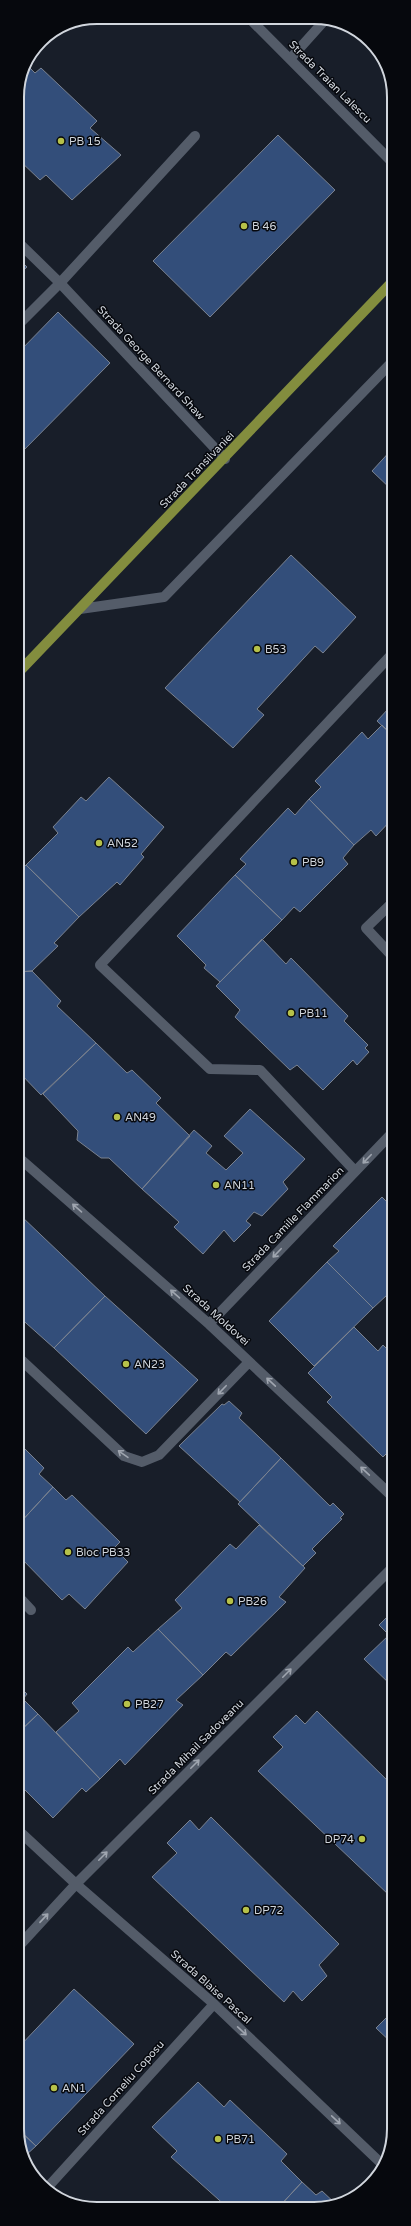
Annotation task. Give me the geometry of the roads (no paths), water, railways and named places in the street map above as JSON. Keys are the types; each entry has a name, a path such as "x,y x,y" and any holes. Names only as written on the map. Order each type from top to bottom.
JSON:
{"main road":[{"name":"Strada Transilvaniei","path":"24,667 225,459 387,287"}],"street":[{"name":"Strada Traian Lalescu","path":"255,24 387,157"},
{"path":"290,59 321,24"},
{"path":"24,319 60,283 194,136"},
{"name":"Strada George Bernard Shaw","path":"24,248 60,283 225,459"},
{"path":"80,609 164,597 387,367"},
{"path":"355,1170 260,1070 210,1069 100,965 387,659"},
{"path":"387,908 366,928 387,950"},
{"name":"Strada Camille Flammarion","path":"209,1324 387,1138"},
{"name":"Strada Moldovei","path":"24,1162 209,1324 387,1491"},
{"path":"24,1362 124,1456 142,1462 160,1455 249,1362"},
{"name":"Strada Mihail Sadoveanu","path":"24,1940 76,1884 387,1573"},
{"path":"24,1602 31,1610"},
{"name":"Strada Blaise Pascal","path":"24,1836 76,1884 214,2004 380,2162"},
{"name":"Strada Corneliu Coposu","path":"50,2185 214,2004"}],"place":[{"name":"PB 15","path":"61,141"},
{"name":"B 46","path":"244,226"},
{"name":"B53","path":"257,649"},
{"name":"AN52","path":"99,843"},
{"name":"PB9","path":"294,862"},
{"name":"PB11","path":"291,1013"},
{"name":"AN49","path":"117,1117"},
{"name":"AN11","path":"216,1185"},
{"name":"AN23","path":"126,1364"},
{"name":"Bloc PB33","path":"68,1552"},
{"name":"PB26","path":"230,1601"},
{"name":"PB27","path":"127,1704"},
{"name":"DP74","path":"362,1839"},
{"name":"DP72","path":"246,1910"},
{"name":"AN1","path":"54,2088"},
{"name":"PB71","path":"218,2139"}]}
